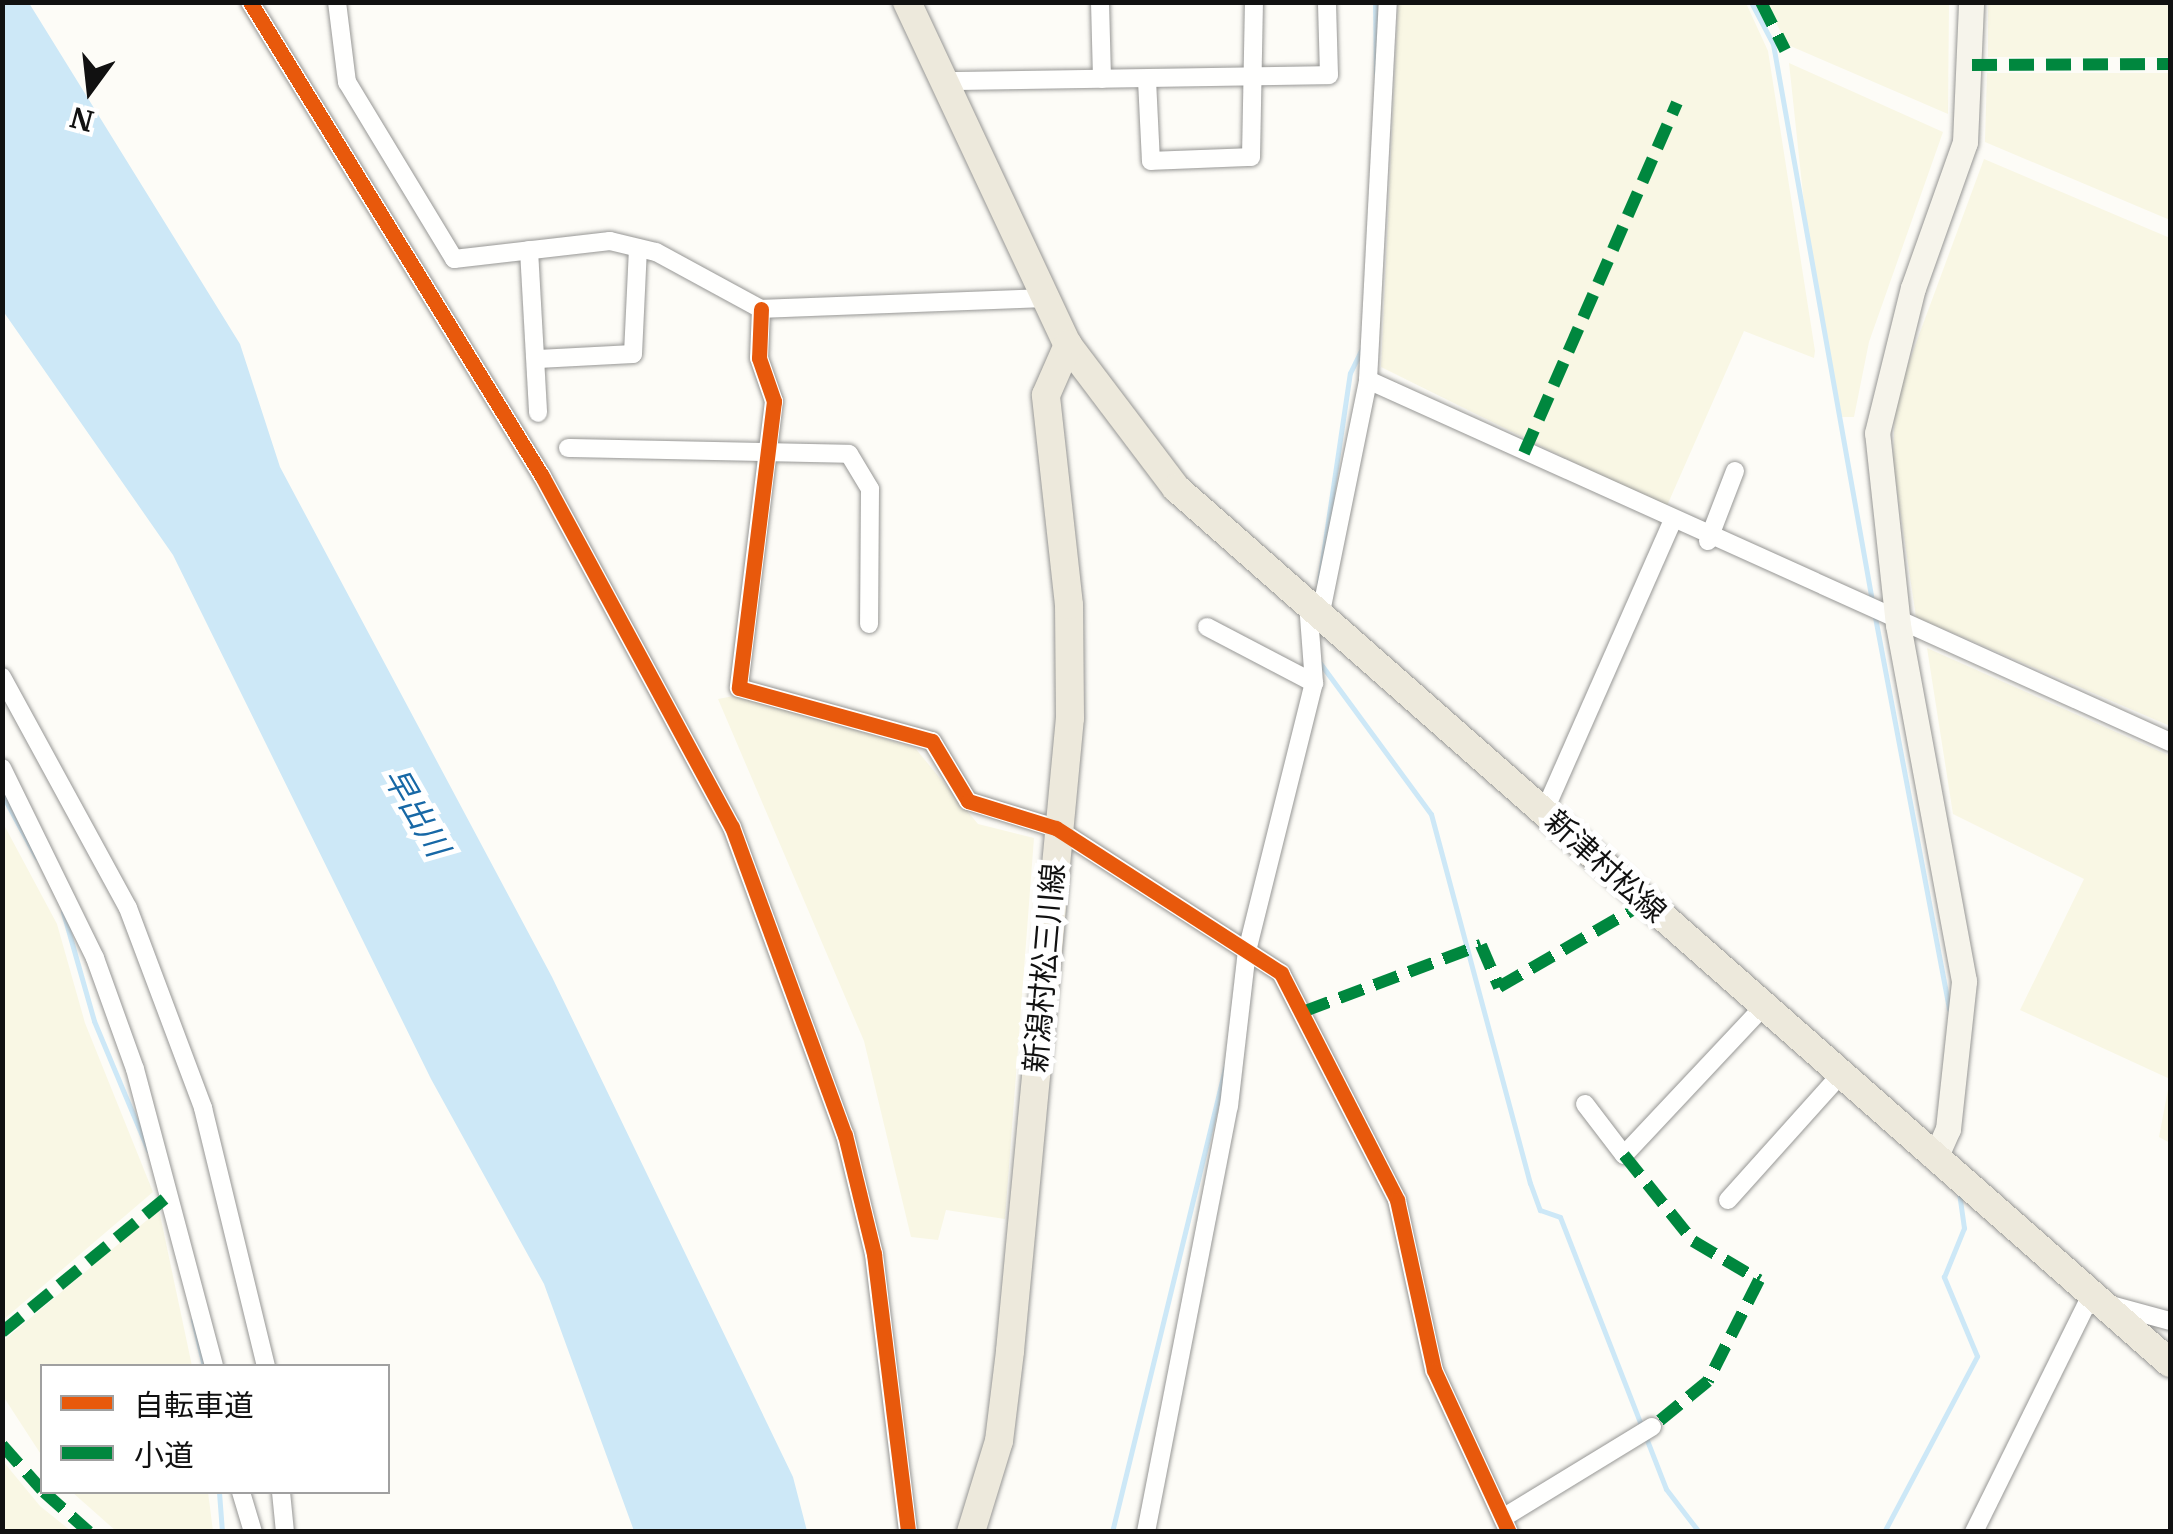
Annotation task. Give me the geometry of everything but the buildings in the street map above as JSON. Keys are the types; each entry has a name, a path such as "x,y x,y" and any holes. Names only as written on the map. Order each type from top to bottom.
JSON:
{"main road":[{"name":"新津村松線","path":"907,2 951,81 1068,345 1176,488 1765,1005 2090,1299 2170,1362"},
{"name":"新潟村松三川線","path":"970,1532 999,1442 1056,828 1070,718 1069,605 1046,395 1068,345"}],"street":[{"path":"250,2 542,476 732,828 845,1135 883,1312 908,1532"},
{"path":"337,2 347,82 454,259 610,241 638,248 762,309 1050,298"},
{"path":"1100,2 1102,79"},
{"path":"1146,80 1152,161 1251,157 1254,2"},
{"path":"951,81 1329,75 1328,2"},
{"path":"1146,1532 1229,1106 1247,951 1314,683 1314,608 1368,380 1388,2"},
{"path":"1935,1158 1948,1129 1964,982 1898,626 1877,433 1908,307 1966,142 1971,2"},
{"path":"538,360 633,354 638,248"},
{"path":"528,250 538,360 538,413"},
{"path":"762,309 759,358 774,402 739,688 932,741 968,801 1056,828 1281,973 1306,1011 1397,1200 1434,1370 1507,1524 1652,1427"},
{"path":"1368,380 1708,541 2170,742"},
{"path":"568,448 769,446 849,454 870,489 868,624"},
{"path":"1708,541 1735,471"},
{"path":"1545,810 1672,522"},
{"path":"1207,627 1314,683"},
{"path":"2,677 128,908 203,1108 266,1364"},
{"path":"2,768 95,958 135,1069 213,1364"},
{"path":"1586,1104 1624,1155 1765,1005"},
{"path":"1728,1200 1842,1074"},
{"path":"1974,1532 2090,1299 2170,1320"},
{"path":"242,1494 253,1532"},
{"path":"282,1494 285,1532"}],"shaded area":[{"path":"1398,3 1746,3 1768,51 1814,358 1744,331 1666,508 1381,367"},
{"path":"1765,3 1949,3 1948,114 1788,45"},
{"path":"1988,3 2170,3 2170,57 1988,57"},
{"path":"1789,63 1943,132 1869,342 1854,417 1841,417 1808,241"},
{"path":"1987,73 2170,73 2170,220 1985,142"},
{"path":"1984,159 2170,238 2170,726 1916,617 1893,463 1895,400"},
{"path":"1927,648 2170,756 2170,1079 2020,1010 2084,879 1953,814"},
{"path":"739,695 915,748 978,824 1034,838 1005,1219 946,1210 938,1240 911,1237 864,1041 718,699"},
{"path":"3,823 57,924 85,1023 153,1192 3,1320"},
{"path":"2170,1079 2170,1143 2159,1137"},
{"path":"159,1210 192,1364 40,1364 40,1453 3,1396 3,1341"},
{"path":"2,1460 40,1506 71,1531 3,1531"},
{"path":"74,1494 208,1494 213,1531 116,1531"}],"water":[{"name":"早出川","path":"2,3 29,3 240,344 280,467 552,977 793,1477 807,1531 634,1531 544,1284 431,1079 173,555 3,311"}],"waterway":[{"path":"1375,2 1376,73"},
{"path":"1751,2 1773,44 1872,601"},
{"path":"1319,582 1350,373 1362,348"},
{"path":"1875,617 1949,1009"},
{"path":"1320,663 1431,814 1540,1210 1560,1217 1666,1489 1699,1532"},
{"path":"2,794 36,857"},
{"path":"63,912 94,1021 148,1150"},
{"path":"1112,1532 1225,1068"},
{"path":"1884,1532 1977,1356 1944,1277 1964,1228 1959,1193"},
{"path":"193,1320 204,1364"},
{"path":"219,1494 222,1532"}],"marked path":[{"path":"1761,2 1785,50"},
{"path":"1972,65 2170,64"},
{"path":"1524,453 1677,103"},
{"path":"1305,1011 1481,945 1499,987 1646,902"},
{"path":"1624,1155 1693,1241 1759,1280 1708,1381 1652,1427"},
{"path":"2,1332 172,1193"},
{"path":"2,1445 40,1488"},
{"path":"46,1494 89,1532"}],"cycle path":[{"path":"250,2 542,476 732,827 845,1135 874,1254 908,1532"},
{"path":"761,309 759,358 774,401 739,688 932,741 968,801 1056,828 1281,973 1397,1200 1434,1370 1509,1532"}]}
